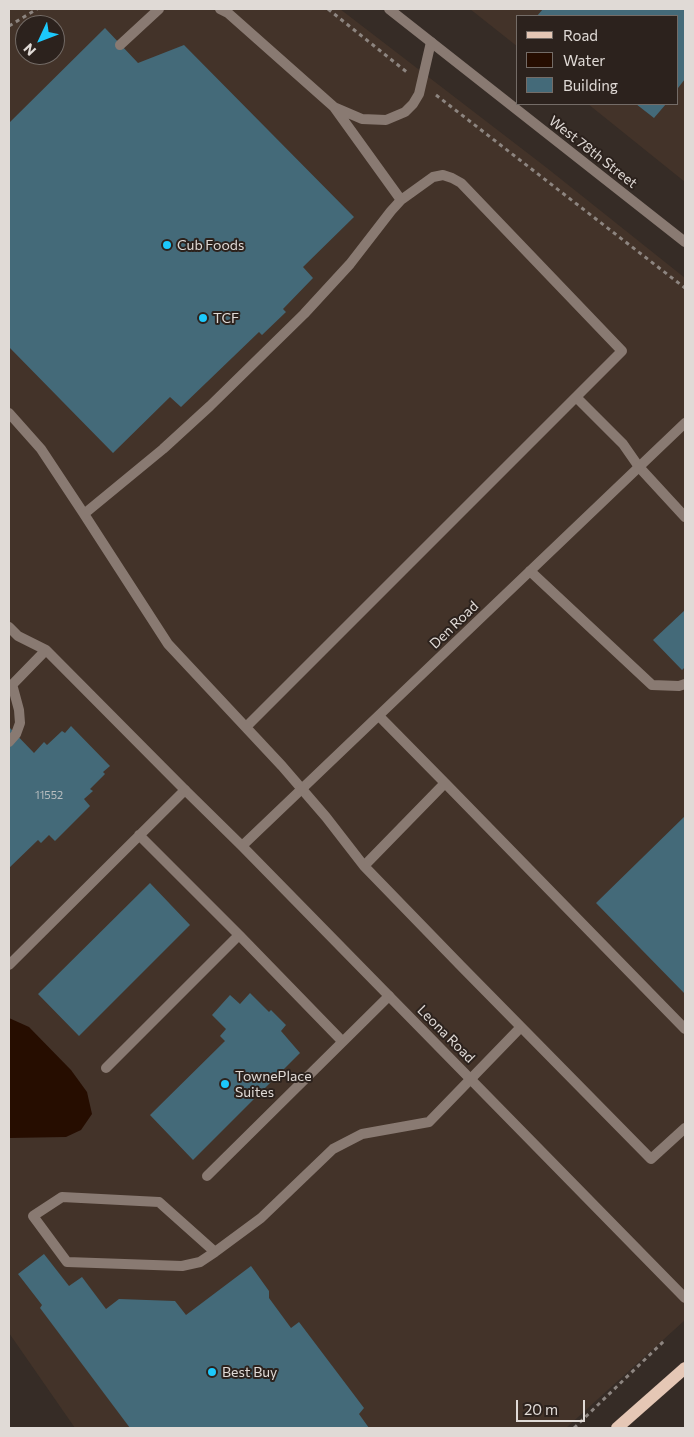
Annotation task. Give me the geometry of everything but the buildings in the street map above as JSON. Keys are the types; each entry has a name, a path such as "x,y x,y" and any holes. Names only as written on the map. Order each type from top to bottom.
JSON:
{"main road":[{"path":"617,1428 685,1368"}],"street":[{"path":"120,45 159,9"},
{"path":"220,9 228,13 334,107 401,200"},
{"name":"West 78th Street","path":"389,9 685,242"},
{"path":"334,107 362,119 386,120 405,112 419,94 431,42"},
{"path":"84,514 210,406 350,264 401,200 433,177 443,175 461,183 622,351 246,727"},
{"path":"576,397 622,444 639,467 685,517"},
{"path":"9,413 41,449 168,644 302,790 364,866 651,1159 685,1128"},
{"name":"Den Road","path":"242,846 685,423"},
{"path":"530,571 652,685 679,686 685,684"},
{"name":"Leona Road","path":"9,627 18,636 46,650 242,846 685,1298"},
{"path":"9,742 16,734 20,723 19,710 11,686 46,650"},
{"path":"379,716 685,1029"},
{"path":"364,866 445,783"},
{"path":"9,965 185,790"},
{"path":"139,835 342,1041"},
{"path":"106,1068 239,935"},
{"path":"207,1176 389,996"},
{"path":"215,1252 158,1202 62,1198 34,1216 67,1262 182,1266 200,1262 215,1252 261,1218 333,1149 362,1134 429,1122 521,1027"}],"path":[{"path":"9,26 37,9"},
{"path":"328,9 685,288"},
{"path":"574,1428 665,1340"}],"shaded area":[{"path":"9,9 340,9 547,168 685,278 685,1320 566,1428 75,1428 9,1333"},
{"path":"470,9 685,9 685,182 589,105 679,105 679,15 516,15 516,45"}],"water":[{"path":"9,1018 29,1027 71,1070 87,1092 92,1114 81,1130 66,1137 9,1138"}],"place":[{"name":"Cub Foods","path":"167,245"},
{"name":"TCF","path":"203,318"},
{"name":"TownePlace Suites","path":"225,1084"},
{"name":"Best Buy","path":"212,1372"}]}
